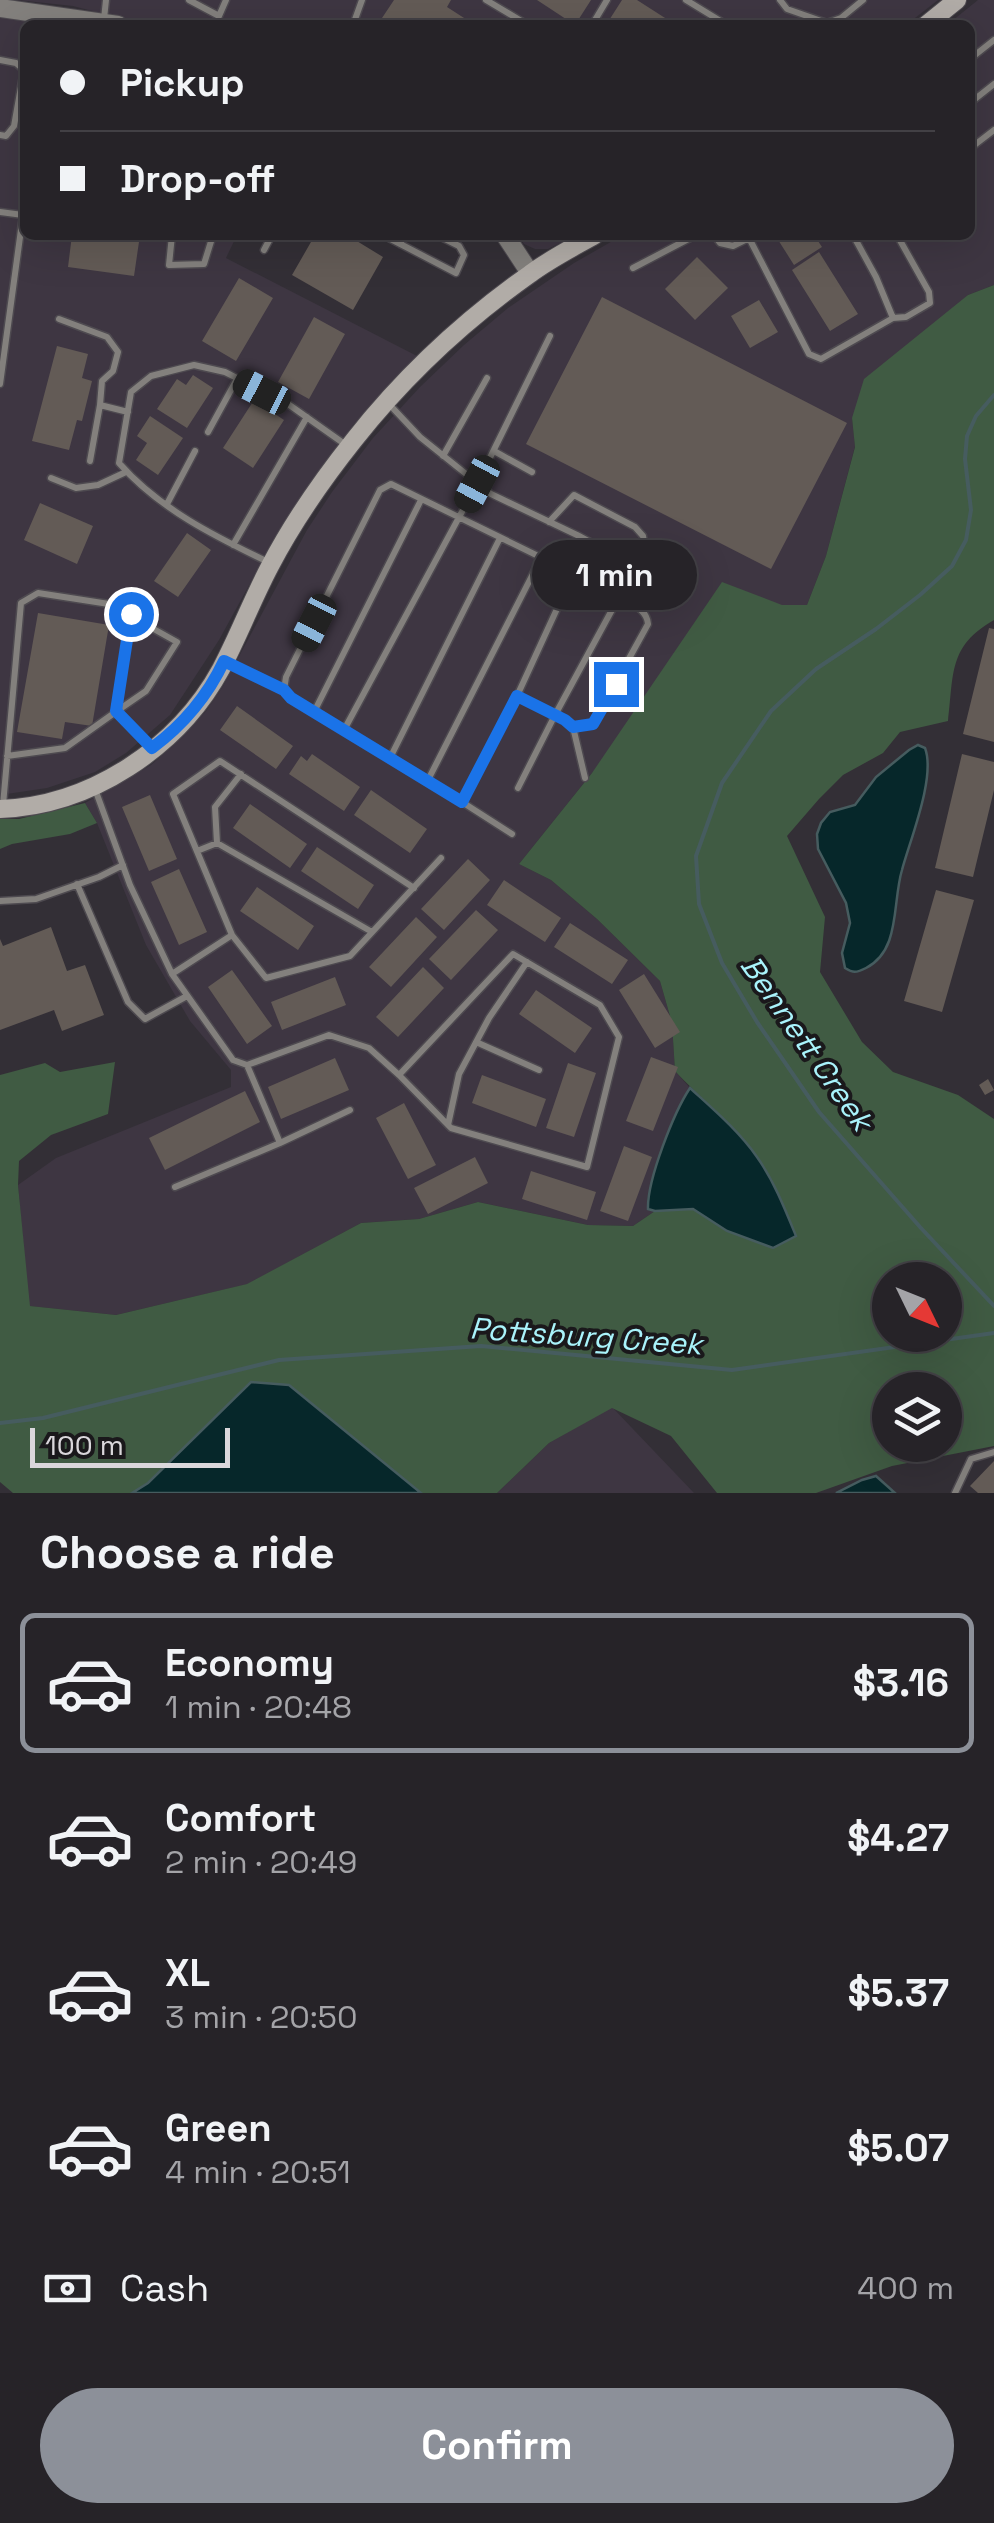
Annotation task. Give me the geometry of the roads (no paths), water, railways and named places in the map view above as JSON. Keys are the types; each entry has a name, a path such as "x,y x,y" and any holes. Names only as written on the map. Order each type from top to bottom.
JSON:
{"main road":[{"path":"932,20 957,0"},
{"path":"1,809 52,802 94,788 178,726 195,708 224,661 271,563 348,446 461,329 530,273 586,240"}],"street":[{"path":"0,8 89,20"},
{"path":"507,240 530,273"}],"lane":[{"path":"189,0 219,16 226,0"},
{"path":"486,0 520,20"},
{"path":"686,0 719,20"},
{"path":"780,0 787,8 819,20"},
{"path":"835,20 862,0"},
{"path":"0,135 6,136 14,126 20,92"},
{"path":"0,384 20,236"},
{"path":"171,240 168,265 204,264 211,240"},
{"path":"264,250 269,240"},
{"path":"392,240 456,273 464,255 460,246 447,240"},
{"path":"400,244 403,240"},
{"path":"633,268 686,240"},
{"path":"718,240 733,246 745,240"},
{"path":"750,240 810,354 821,359 893,318 906,317 930,303 929,292 900,240"},
{"path":"857,240 893,318"},
{"path":"59,319 108,337 118,352 113,372 102,381 90,461"},
{"path":"344,730 477,484 550,336"},
{"path":"271,563 216,537 138,485 126,472 119,463 132,392 151,376 194,365 225,372 288,404 348,446"},
{"path":"443,456 487,378"},
{"path":"208,432 238,379"},
{"path":"387,402 420,438 491,494 686,594"},
{"path":"100,405 128,412"},
{"path":"233,545 307,418"},
{"path":"167,504 195,451"},
{"path":"494,451 532,472"},
{"path":"51,478 76,488 126,472"},
{"path":"284,690 286,678 380,490 391,484 620,596 644,612 648,624 593,724 573,727"},
{"path":"518,788 645,549 636,526 574,495 549,522"},
{"path":"314,712 421,500"},
{"path":"390,758 500,538"},
{"path":"428,780 541,558"},
{"path":"462,802 517,696 573,574"},
{"path":"1,809 21,603 38,594 109,604 178,642 146,691 66,748 7,756"},
{"path":"116,711 131,614"},
{"path":"224,661 284,690 291,698 512,834"},
{"path":"517,696 573,727 585,778"},
{"path":"116,711 152,748"},
{"path":"414,888 220,761 174,794 232,934 266,978 350,956 414,888 441,858"},
{"path":"218,843 215,807 241,774"},
{"path":"94,788 123,865 172,974 232,1060 247,1065 329,1036 370,1048 451,1128 587,1167 619,1037 600,1006 514,954 400,1075"},
{"path":"197,851 218,843"},
{"path":"218,843 372,932"},
{"path":"0,901 36,899 123,865"},
{"path":"77,884 128,1002 144,1019 187,996"},
{"path":"172,974 232,934"},
{"path":"448,1125 459,1074 489,1018 527,962"},
{"path":"476,1042 538,1070"},
{"path":"247,1065 280,1142"},
{"path":"174,1187 350,1110"},
{"path":"955,1493 970,1459 994,1452"}],"water":[{"path":"918,745 925,748 927,775 899,883 890,938 877,960 853,972 845,968 842,953 850,923 846,903 818,849 817,834 830,812 855,805 876,777"},
{"path":"690,1088 734,1129 757,1157 796,1236 773,1248 727,1231 693,1209 648,1209 663,1147"},
{"path":"251,1382 289,1385 421,1493 132,1493 148,1483"},
{"path":"876,1476 895,1493 836,1493 862,1480"}],"waterway":[{"name":"Bennett Creek","path":"994,395 976,416 967,436 965,459 971,510 966,540 952,566 876,629 816,669 771,711 722,783 696,856 699,904 722,963 757,1022 819,1112 994,1306"},
{"name":"Pottsburg Creek","path":"0,1423 43,1418 279,1360 481,1346 732,1370 994,1333"}]}
